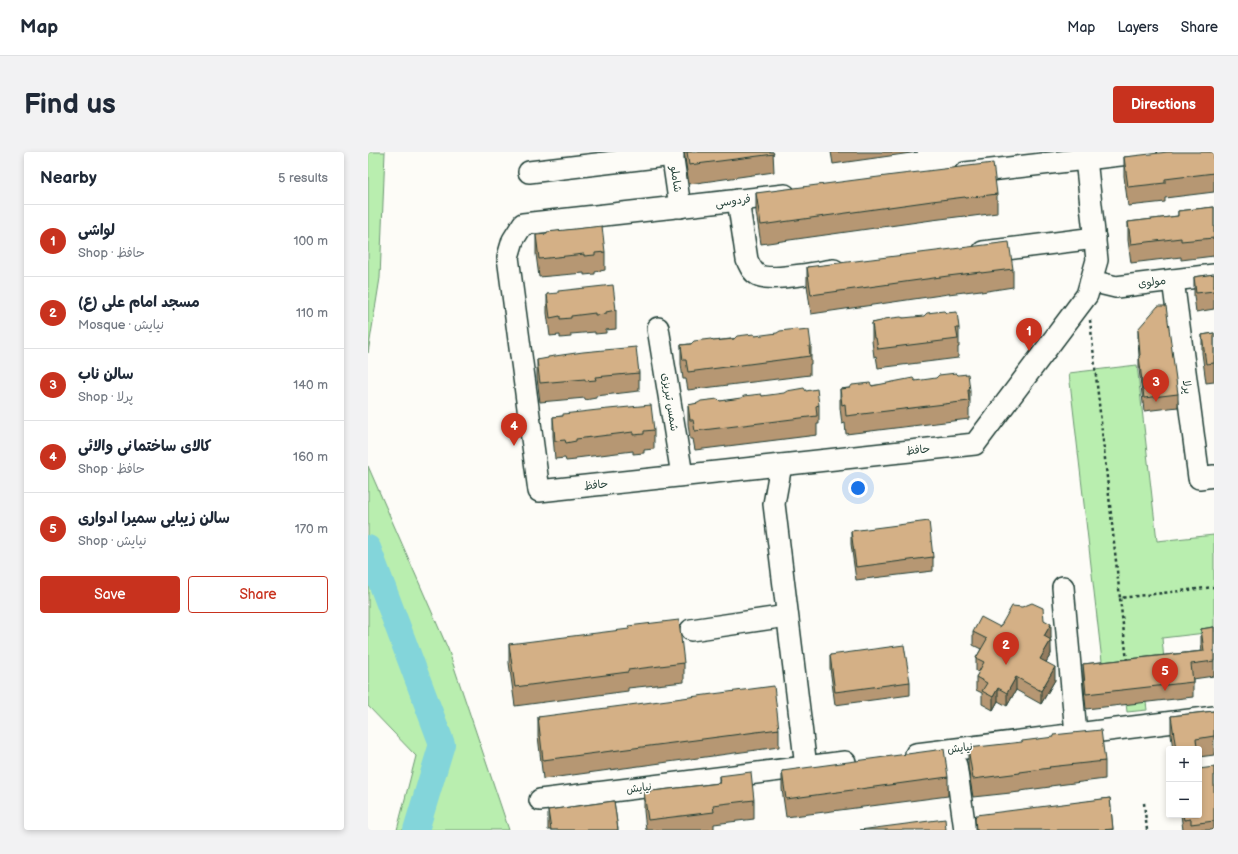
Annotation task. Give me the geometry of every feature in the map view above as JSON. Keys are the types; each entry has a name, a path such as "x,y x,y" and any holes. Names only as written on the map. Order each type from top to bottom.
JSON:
{"street":[{"path":"944,176 1086,154 1146,152"},
{"path":"529,172 672,154"},
{"name":"شاملو","path":"672,154 680,207"},
{"name":"حافظ","path":"539,491 975,444 1089,288 1097,260 1086,154"},
{"name":"فردوسی","path":"539,491 508,257 513,240 523,224 801,193"},
{"path":"738,200 747,260 756,274 769,278 855,268"},
{"path":"963,254 1095,238"},
{"name":"مولوی","path":"1089,288 1116,287 1214,275"},
{"name":"پرلا","path":"1173,280 1199,478 1214,476"},
{"name":"شمس تبریزی","path":"658,328 682,475"},
{"path":"781,465 774,504 806,767"},
{"path":"1063,587 1076,734"},
{"path":"691,630 787,616"},
{"name":"نیایش","path":"901,756 1214,717"},
{"name":"نیایش","path":"540,800 862,760"},
{"path":"956,765 965,830"}],"path":[{"path":"1089,288 1127,666"},
{"path":"1120,598 1214,587"},
{"path":"1144,803 1147,830"}],"green space":[{"path":"368,152 385,152 380,278 368,353"},
{"path":"1137,365 1157,541 1214,535 1214,632 1162,638 1164,660 1141,663 1147,710 1127,712 1122,668 1103,670 1069,373"},
{"path":"368,466 448,649 509,830 397,830 416,756 368,706"}],"building":[{"path":"687,152 773,152 774,154 689,165"},
{"path":"1168,152 1214,152 1214,173 1165,179 1165,183 1128,187 1124,157"},
{"path":"993,163 997,194 932,201 761,225 756,193"},
{"path":"1214,207 1214,238 1181,241 1181,238 1131,244 1128,222 1178,216 1178,211"},
{"path":"602,226 605,252 595,253 595,255 584,256 584,254 539,259 536,235 547,234 547,232"},
{"path":"1009,242 1013,269 948,276 811,295 807,267"},
{"path":"1214,274 1214,291 1196,293 1194,277"},
{"path":"613,285 616,310 606,312 606,314 595,315 595,313 571,316 571,318 560,319 560,316 550,318 547,294 558,293 558,291"},
{"path":"1158,306 1166,306 1178,394 1144,398 1139,356 1138,329"},
{"path":"944,311 946,313 957,312 959,328 956,328 958,339 878,349 876,338 874,338 872,323 884,319 924,316 927,313"},
{"path":"797,329 799,331 809,330 811,345 809,346 810,356 688,372 686,360 683,360 681,345 691,344 694,341 734,339 737,336 754,334 755,336"},
{"path":"1214,333 1214,363 1206,364 1202,335"},
{"path":"636,347 639,373 595,377 596,380 585,381 585,379 540,383 537,360 583,352"},
{"path":"956,373 958,375 968,374 970,390 968,390 969,401 846,416 845,404 842,405 840,389 850,388 852,385 870,383 872,386 913,378 915,381 936,378 939,375"},
{"path":"804,388 806,391 817,389 819,405 816,406 817,416 695,431 693,420 690,420 688,405 701,401 718,399 720,401 761,394 762,396"},
{"path":"651,405 654,430 644,431 644,434 633,435 633,432 576,439 576,441 566,443 565,440 555,441 553,417 563,416 563,414"},
{"path":"929,521 933,557 856,567 851,531"},
{"path":"1032,603 1043,608 1044,620 1051,624 1044,636 1051,640 1040,659 1055,667 1041,691 1016,677 1007,693 998,688 993,697 982,691 987,683 976,677 984,662 976,658 987,639 973,632 981,617 1000,627 1012,606 1022,607"},
{"path":"679,620 684,663 515,687 509,644 629,629 628,626"},
{"path":"1214,627 1214,661 1191,664 1193,682 1086,694 1083,664 1204,651 1201,629"},
{"path":"904,645 910,682 835,692 830,655"},
{"path":"774,686 779,729 543,760 538,717"},
{"path":"1214,711 1214,736 1196,739 1197,746 1176,746 1171,716"},
{"path":"1101,730 1105,761 1049,767 1050,768 973,779 968,748 1054,737 1053,735"},
{"path":"944,749 948,777 786,799 782,771"},
{"path":"1214,767 1214,821 1191,824 1191,819 1184,820 1184,818 1202,818 1202,769"},
{"path":"751,772 754,800 713,805 714,812 648,820 644,792 720,783 719,776"},
{"path":"1110,798 1113,829 976,830 976,815"},
{"path":"614,801 618,830 551,830 548,810"},
{"path":"945,819 946,830 860,830"}],"waterway":[{"path":"368,548 442,744 416,830"}],"place":[{"name":"لواشی","path":"1029,351"},
{"name":"سالن ناب","path":"1156,402"},
{"name":"کالای ساختمانی والائی","path":"514,446"},
{"name":"مسجد امام علی (ع)","path":"1006,665"},
{"name":"سالن زیبایی سمیرا ادواری","path":"1165,691"}]}
